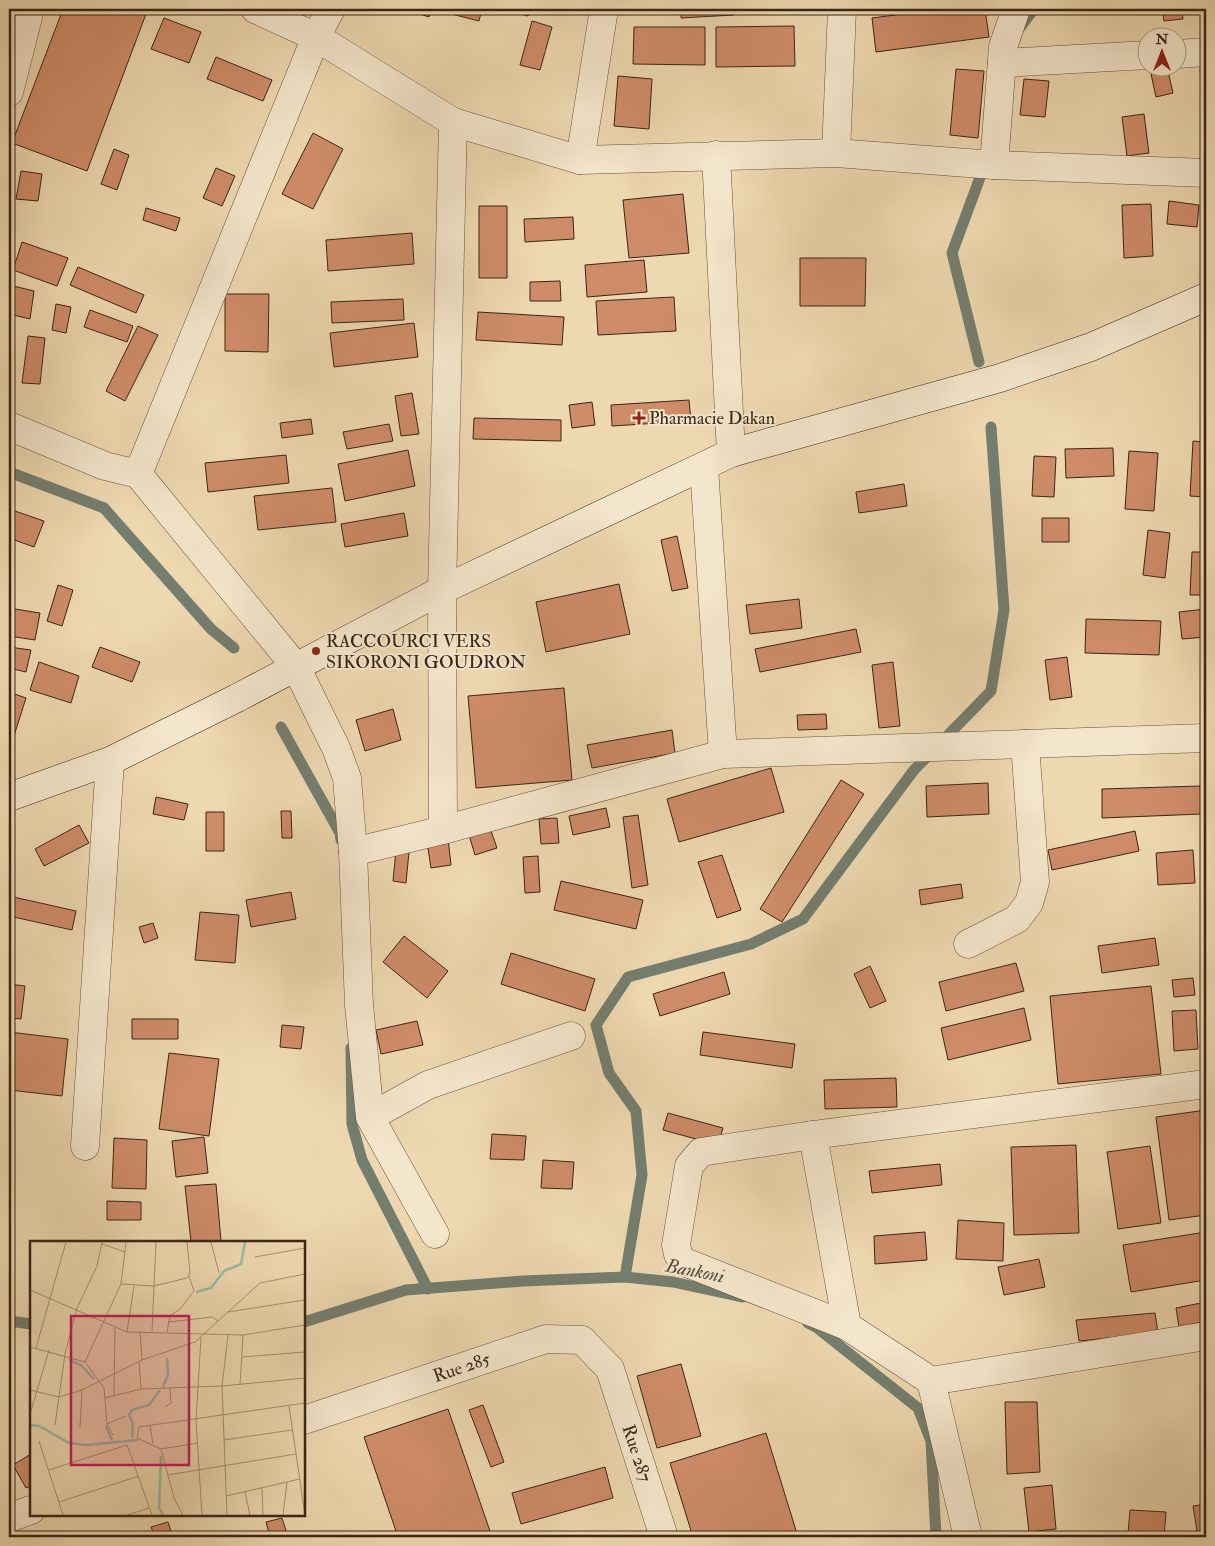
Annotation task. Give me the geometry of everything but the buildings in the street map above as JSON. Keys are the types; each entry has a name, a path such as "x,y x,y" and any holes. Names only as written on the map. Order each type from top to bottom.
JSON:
{"street":[{"path":"9,92 30,9"},
{"path":"255,9 316,37 453,122 580,160 836,153 994,165 1206,173"},
{"path":"138,474 316,37 331,9"},
{"path":"580,160 604,9"},
{"path":"836,153 842,9"},
{"path":"994,165 1003,47 1016,9"},
{"path":"1188,53 1206,52"},
{"path":"1002,63 1138,56"},
{"path":"443,830 442,590 453,122"},
{"path":"716,155 731,453"},
{"path":"9,797 110,761 296,667 442,590 731,453 1000,378 1091,347 1206,297"},
{"path":"9,426 105,466 138,474 296,667 336,748 347,778 353,852 359,1005 370,1118 435,1234"},
{"path":"704,466 723,754"},
{"path":"353,852 443,830 723,754 1206,738"},
{"path":"968,944 1017,919 1029,904 1035,882 1026,744"},
{"path":"85,1146 110,761"},
{"path":"370,1118 428,1085 489,1066 571,1036"},
{"path":"1206,1084 813,1134 701,1152 689,1166 676,1245 682,1261 847,1326 931,1381 1206,1336"},
{"path":"813,1134 847,1326"},
{"name":"Rue 285","path":"305,1420 546,1339 582,1340 610,1369"},
{"name":"Rue 287","path":"610,1369 664,1537"},
{"path":"931,1381 968,1537"},
{"path":"9,1518 30,1510"}],"waterway":[{"path":"1019,29 1034,9"},
{"path":"979,362 952,253 985,164"},
{"path":"625,1277 642,1175 636,1111 609,1073 596,1025 628,977 751,944 803,919 914,770 991,691 1004,610 991,427"},
{"path":"9,472 104,508 211,629 234,648"},
{"path":"281,727 340,833 341,840"},
{"path":"351,1048 352,1124 362,1160 428,1289"},
{"name":"Bankoni","path":"305,1322 406,1290 523,1281 625,1277 673,1282 742,1297"},
{"name":"Bankoni","path":"9,1321 30,1324"},
{"name":"Bankoni","path":"808,1323 816,1327 918,1408 931,1441 936,1537"}],"place":[{"name":"Pharmacie Dakan","path":"639,418"},
{"name":"RACCOURCI VERS SIKORONI GOUDRON","path":"316,651"}]}
